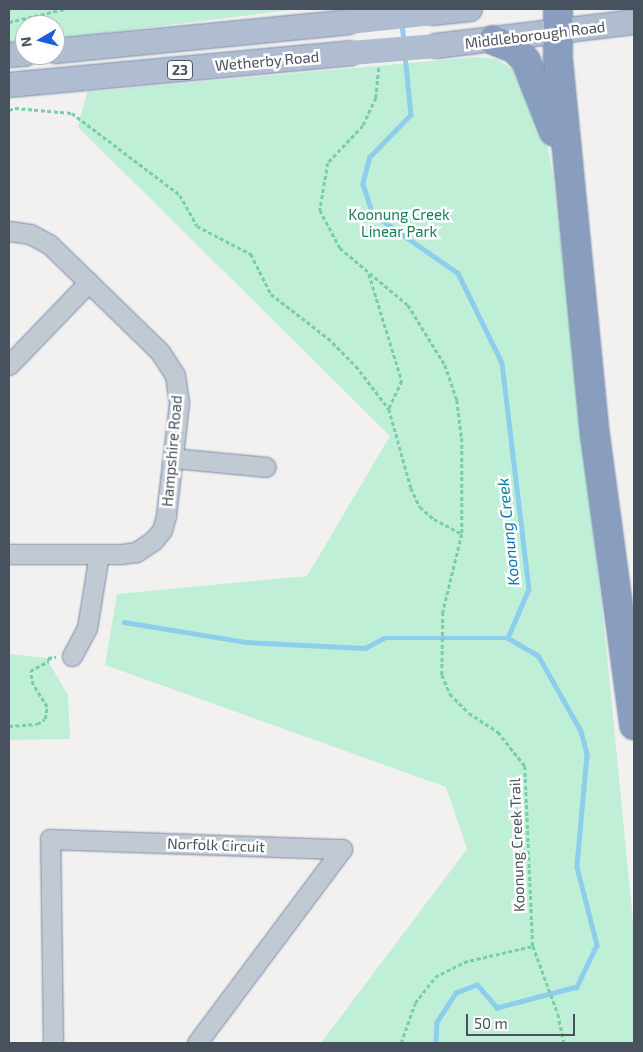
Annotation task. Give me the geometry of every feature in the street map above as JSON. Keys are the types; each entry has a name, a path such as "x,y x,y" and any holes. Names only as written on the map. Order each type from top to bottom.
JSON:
{"highway":[{"path":"558,21 573,217 595,435 634,725"},
{"path":"493,40 515,49 526,61 545,103 557,141 573,217"}],"main road":[{"name":"23","path":"437,11 470,9"},
{"name":"Wetherby Road","path":"65,50 349,22 437,11"},
{"name":"Middleborough Road","path":"436,46 493,40 558,21 592,29 634,22"},
{"name":"Wetherby Road","path":"9,85 436,46"}],"street":[{"name":"Hampshire Road","path":"9,231 39,238 89,282 160,352 172,368 179,404 166,516 158,535 136,552 9,554"},
{"path":"9,365 89,282"},
{"path":"173,458 266,467"},
{"path":"72,656 87,628 99,554"},
{"name":"Norfolk Circuit","path":"53,1043 50,839 342,849 197,1043"}],"path":[{"path":"9,22 65,9"},
{"name":"Koonung Creek Trail","path":"379,61 380,79 376,98 363,126 328,163 320,210 340,248 368,274 408,304 429,333 445,364 457,400 462,438 462,534 441,625 440,655 442,675 450,694 469,713 498,732 525,766 533,946 558,1014 564,1043"},
{"path":"9,110 15,108 72,113 180,195 197,226 251,254 271,294 328,338 356,366 389,409 411,488 420,507 434,519 462,534"},
{"path":"368,274 402,381 389,409"},
{"path":"9,726 31,725 45,719 47,707 33,685 30,670 49,661 48,658 72,656"},
{"path":"401,1043 415,1003 436,977 464,962 533,946"}],"green space":[{"path":"9,9 299,9 65,38 65,15 15,15 15,43 9,44"},
{"name":"Koonung Creek Linear Park","path":"476,57 496,59 512,69 545,134 553,174 606,644 634,932 634,1043 321,1043 467,849 446,787 105,665 117,594 307,576 390,436 78,127 87,92"},
{"path":"9,654 46,658 68,695 70,739 9,740"}],"waterway":[{"name":"Koonung Creek","path":"402,23 404,42"},
{"name":"Koonung Creek","path":"405,55 411,115 370,157 363,184 373,214 458,273 502,363 529,589 508,638 538,655 581,731 587,754 577,867 597,945 577,987 497,1008 477,985 456,993 437,1022 436,1043"},
{"path":"124,622 246,642 365,648 384,638 508,638"}]}
